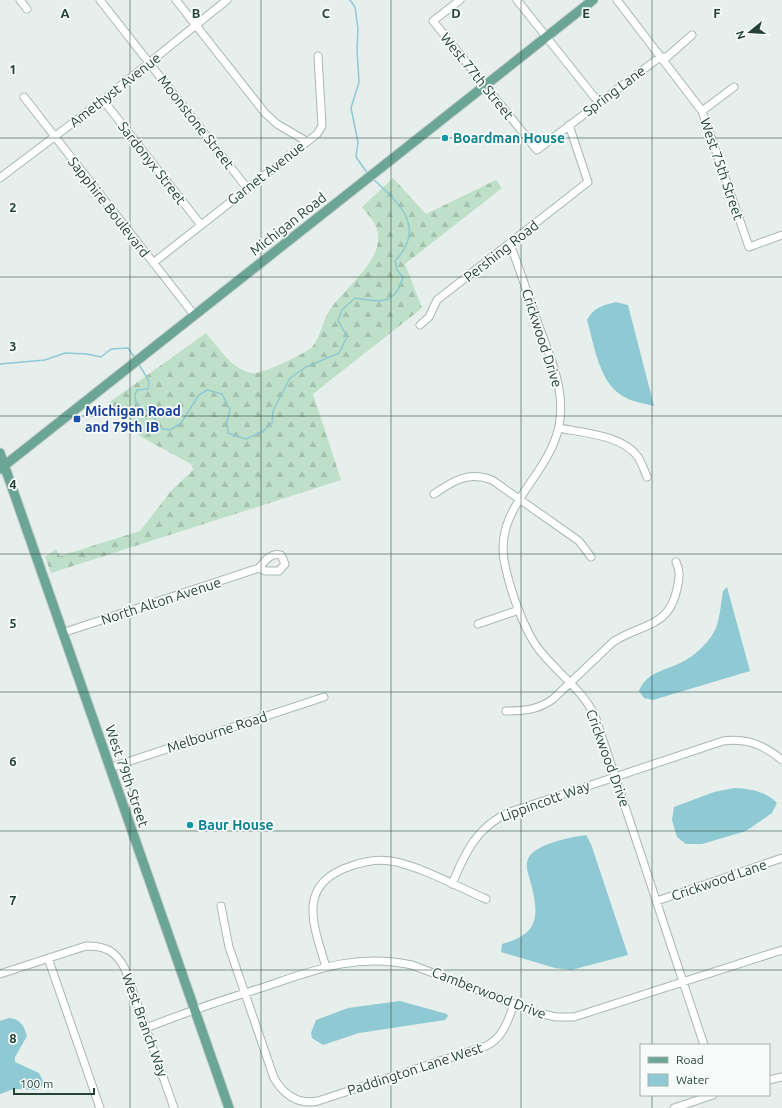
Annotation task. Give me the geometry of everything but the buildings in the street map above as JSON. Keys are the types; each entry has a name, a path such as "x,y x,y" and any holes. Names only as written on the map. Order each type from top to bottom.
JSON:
{"main road":[{"name":"Michigan Road","path":"2,468 592,0"},
{"name":"West 79th Street","path":"0,453 2,468 62,633 229,1108"}],"street":[{"path":"20,0 27,9"},
{"name":"Moonstone Street","path":"100,0 247,188"},
{"path":"176,0 265,114 277,124 306,141"},
{"name":"Amethyst Avenue","path":"0,178 150,64 227,0"},
{"name":"West 77th Street","path":"460,0 433,21 537,150"},
{"path":"517,0 599,102"},
{"name":"West 75th Street","path":"617,0 702,111 749,247 782,235"},
{"name":"Spring Lane","path":"537,150 660,57 667,57 692,35"},
{"name":"Garnet Avenue","path":"153,263 306,141 317,134 322,126 318,56"},
{"path":"702,111 734,86"},
{"name":"Sapphire Boulevard","path":"24,97 194,316"},
{"name":"Sardonyx Street","path":"103,100 201,225"},
{"name":"Pershing Road","path":"420,325 429,317 437,300 588,182 569,125"},
{"name":"Crickwood Drive","path":"510,244 556,375 560,401 559,428 548,457 511,512 505,528 503,552 506,567 519,610 534,643 588,703 595,716 704,1044"},
{"path":"559,428 612,439 626,445 638,457 647,477"},
{"path":"434,494 454,480 474,476 492,480 579,540 591,557"},
{"path":"506,712 525,711 542,706 553,699 612,643 624,635 654,624 667,612 675,597 679,579 679,570 676,562"},
{"name":"North Alton Avenue","path":"62,633 259,568"},
{"path":"478,624 519,610"},
{"name":"Melbourne Road","path":"109,768 324,697"},
{"name":"Lippincott Way","path":"452,884 472,842 481,831 496,818 510,812 728,740 741,740 757,744 782,760"},
{"name":"Crickwood Lane","path":"657,901 782,858"},
{"path":"326,967 315,930 313,910 318,888 324,879 332,873 365,862 387,860 409,866 486,899"},
{"path":"221,906 229,947 245,993"},
{"name":"West Branch Way","path":"48,958 86,946 107,948 118,957 125,969 174,1108"},
{"name":"Camberwood Drive","path":"146,1028 194,1010 326,967 364,960 400,962 436,972 514,1004 546,1015 561,1018 574,1017 782,950"},
{"path":"0,974 48,958 100,1108"},
{"name":"Paddington Lane West","path":"245,993 274,1078 282,1091 294,1099 306,1102 320,1101 486,1046 500,1035 514,1004"},
{"path":"770,1080 782,1077"},
{"path":"674,1108 710,1096"}],"green space":[{"path":"393,178 426,214 496,180 502,188 405,264 422,308 313,394 341,480 51,573 45,557 56,549 60,556 140,531 171,491 193,470 191,464 141,437 136,432 130,419 120,415 107,404 206,333 226,358 239,368 253,373 282,364 311,348 316,342 326,317 334,304 359,277 373,257 377,247 378,232 373,220 362,207"}],"water":[{"path":"616,302 628,305 654,406 633,401 621,395 607,381 598,361 587,320 595,310 607,304"},
{"path":"727,587 750,671 653,700 644,698 639,691 647,679 658,672 689,658 703,647 714,633 723,591"},
{"path":"734,788 763,793 777,803 772,813 746,831 702,844 686,844 677,837 672,820 674,807 714,792"},
{"path":"586,835 591,844 628,955 571,970 555,968 501,952 502,944 515,940 524,935 534,921 535,903 527,867 528,859 537,849 545,845 571,837"},
{"path":"400,1001 447,1014 448,1016 445,1020 359,1033 323,1045 312,1038 311,1033 316,1020 348,1008"},
{"path":"9,1018 19,1021 25,1029 27,1036 15,1057 15,1062 39,1073 44,1083 38,1090 14,1089 0,1094 0,1021"}],"waterway":[{"path":"350,0 355,7 358,29 357,50 359,82 351,108 358,142 356,157 368,174"},
{"path":"138,363 149,381 148,389 137,390 135,395 136,404 156,420 159,428 170,430 181,423 199,395 207,390 222,394 230,410 227,421 228,433 246,439 262,432 272,423 273,411 290,378 306,367 339,353 347,337 338,320 342,310 355,298 379,301 385,300 396,293 400,286 403,277 397,270 395,261 405,248 409,237 409,226 406,216 399,206 372,178"},
{"path":"0,364 45,360 65,353 87,354 101,357 111,349 128,348 135,358"}],"place":[{"name":"Boardman House","path":"445,138"},
{"name":"Michigan Road and 79th IB","path":"77,419"},
{"name":"Baur House","path":"190,825"}]}
